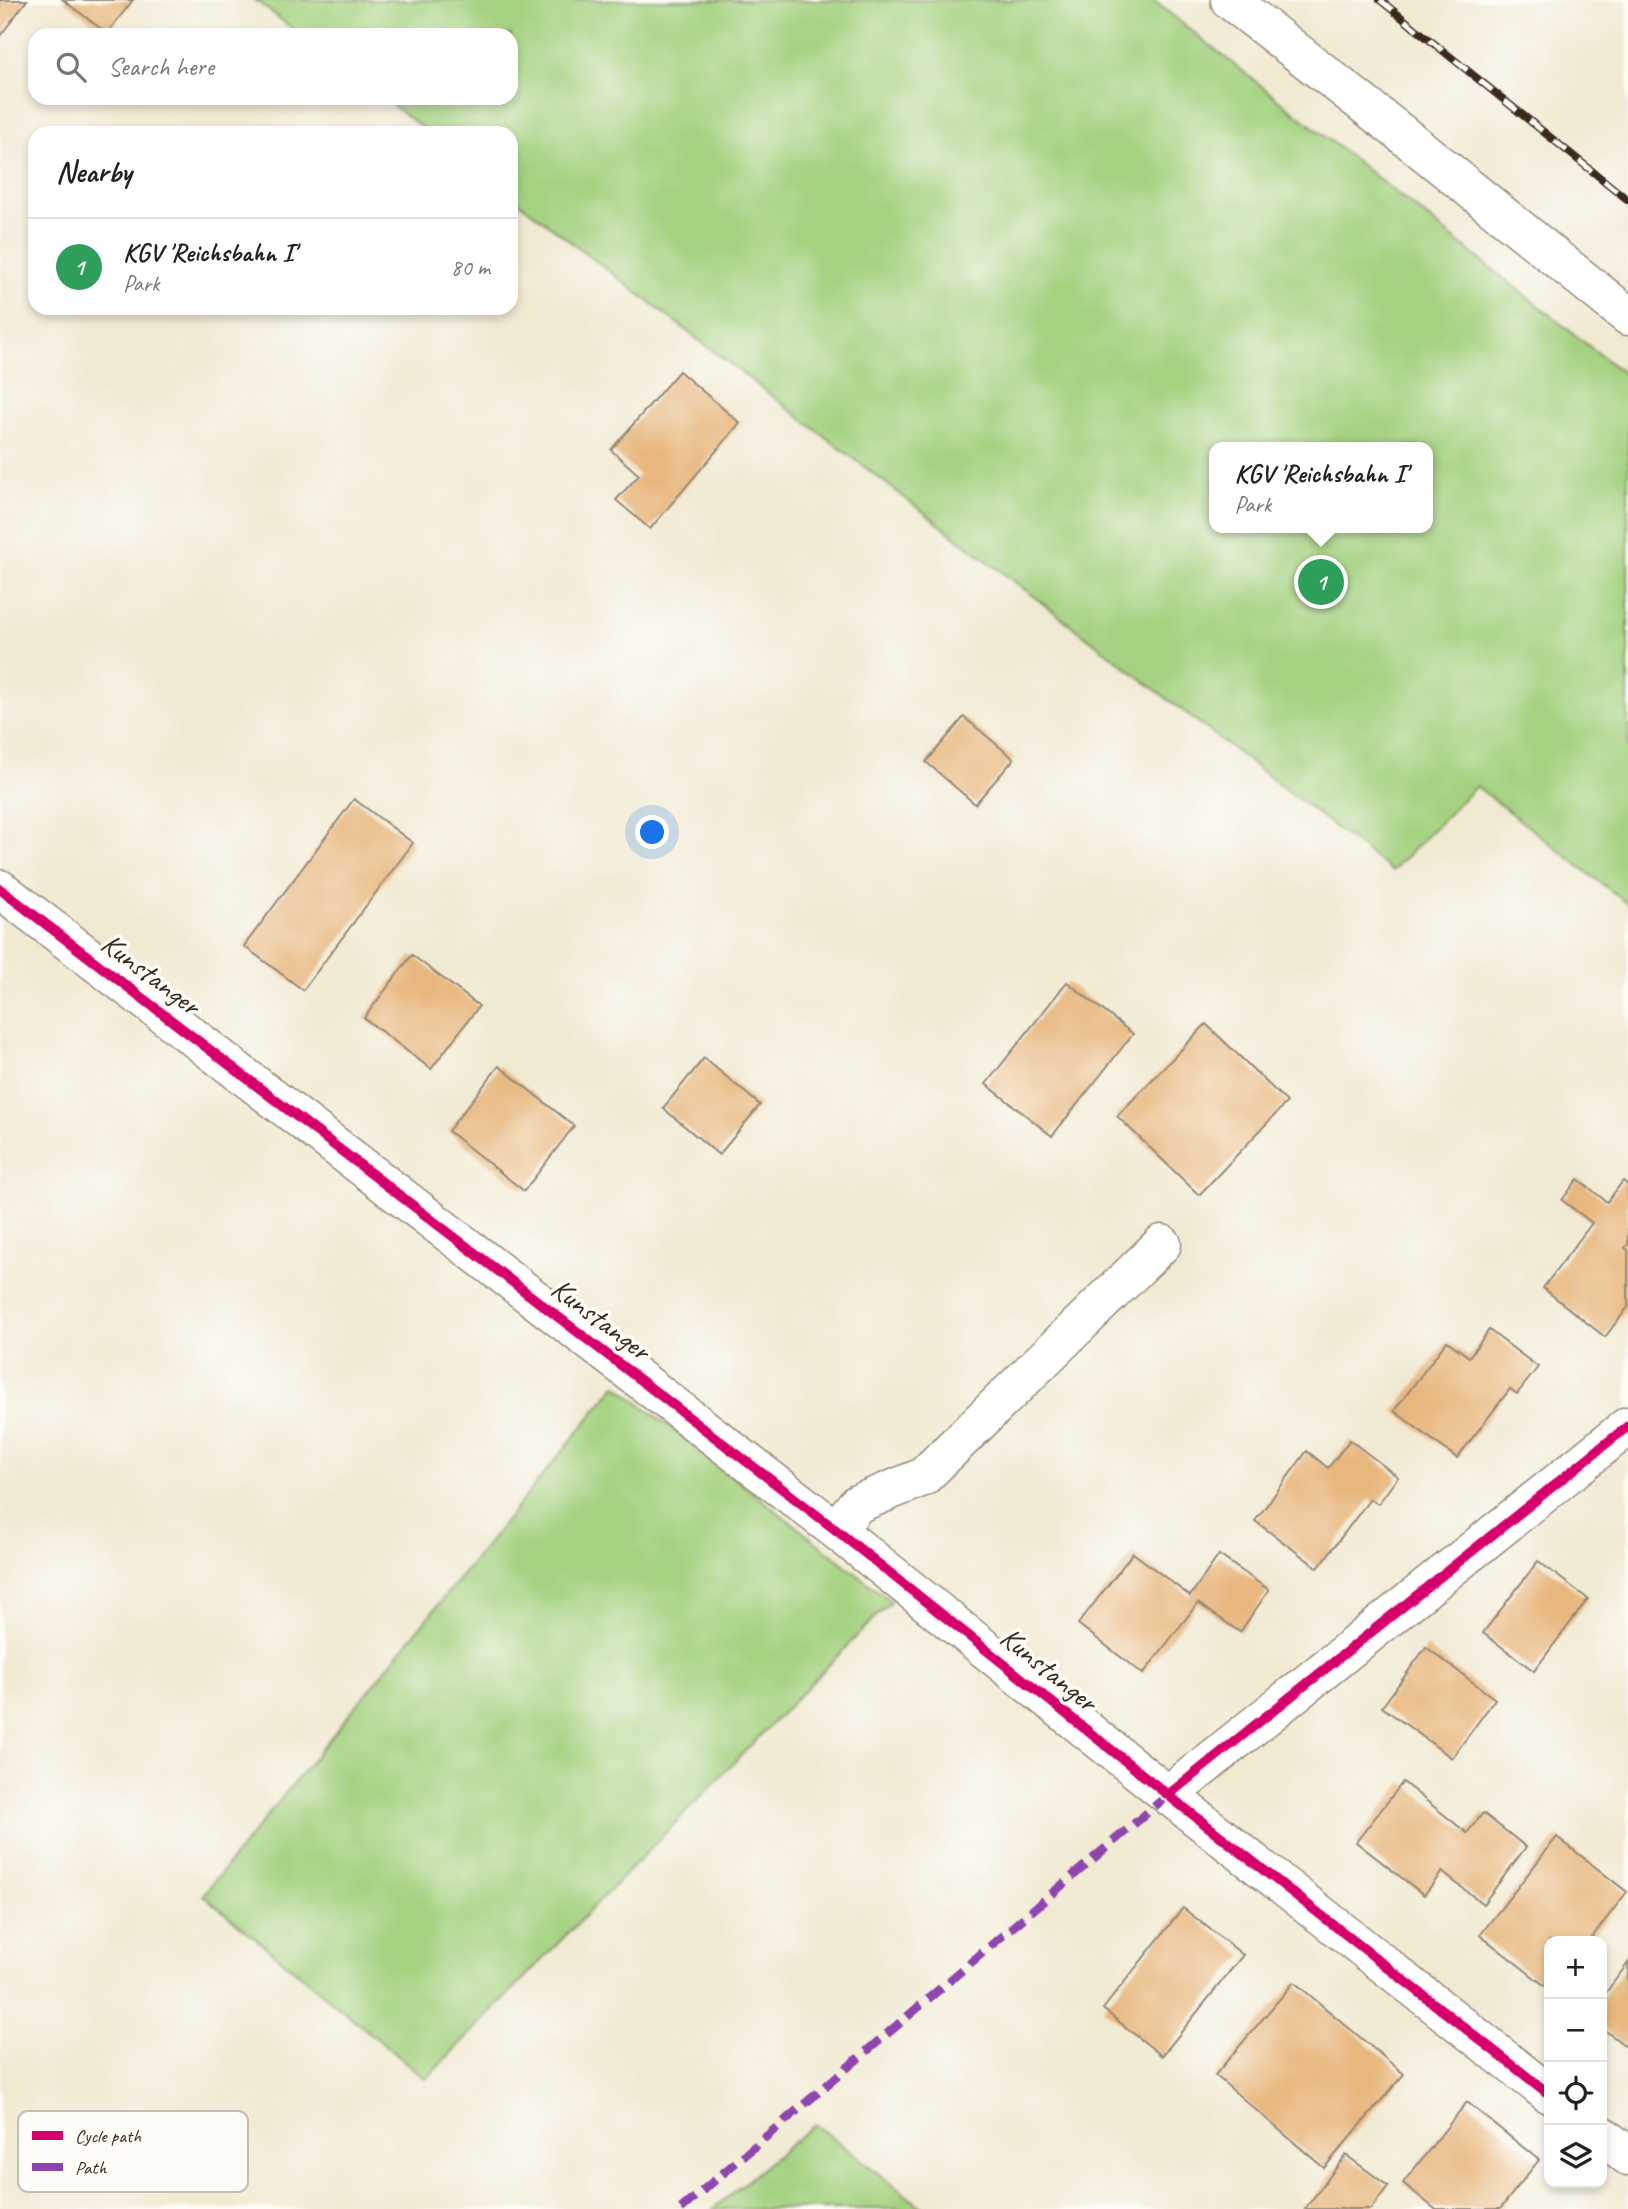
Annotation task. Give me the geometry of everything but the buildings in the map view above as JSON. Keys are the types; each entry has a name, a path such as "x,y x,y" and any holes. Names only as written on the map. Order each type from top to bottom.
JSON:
{"street":[{"path":"1230,0 1413,142 1628,316"},
{"name":"Kunstanger","path":"0,889 836,1530 1544,2090"},
{"path":"836,1530 857,1504 923,1477 1162,1244"},
{"path":"1168,1795 1628,1426"},
{"path":"1607,2139 1628,2156"}],"green space":[{"path":"255,0 1153,0 1628,377 1628,904 1476,786 1392,871 518,201 518,126 420,126 392,105 518,105 518,28 292,28"},
{"path":"616,1385 891,1601 426,2079 203,1895"},
{"path":"815,2124 924,2209 713,2209"}],"railway":[{"path":"1380,0 1628,200"}],"marked path":[{"path":"681,2209 1168,1795"}],"cycle path":[{"path":"0,889 836,1530 1544,2090"},
{"path":"1168,1795 1628,1426"}],"place":[{"name":"KGV 'Reichsbahn I'","path":"1321,582"}]}
